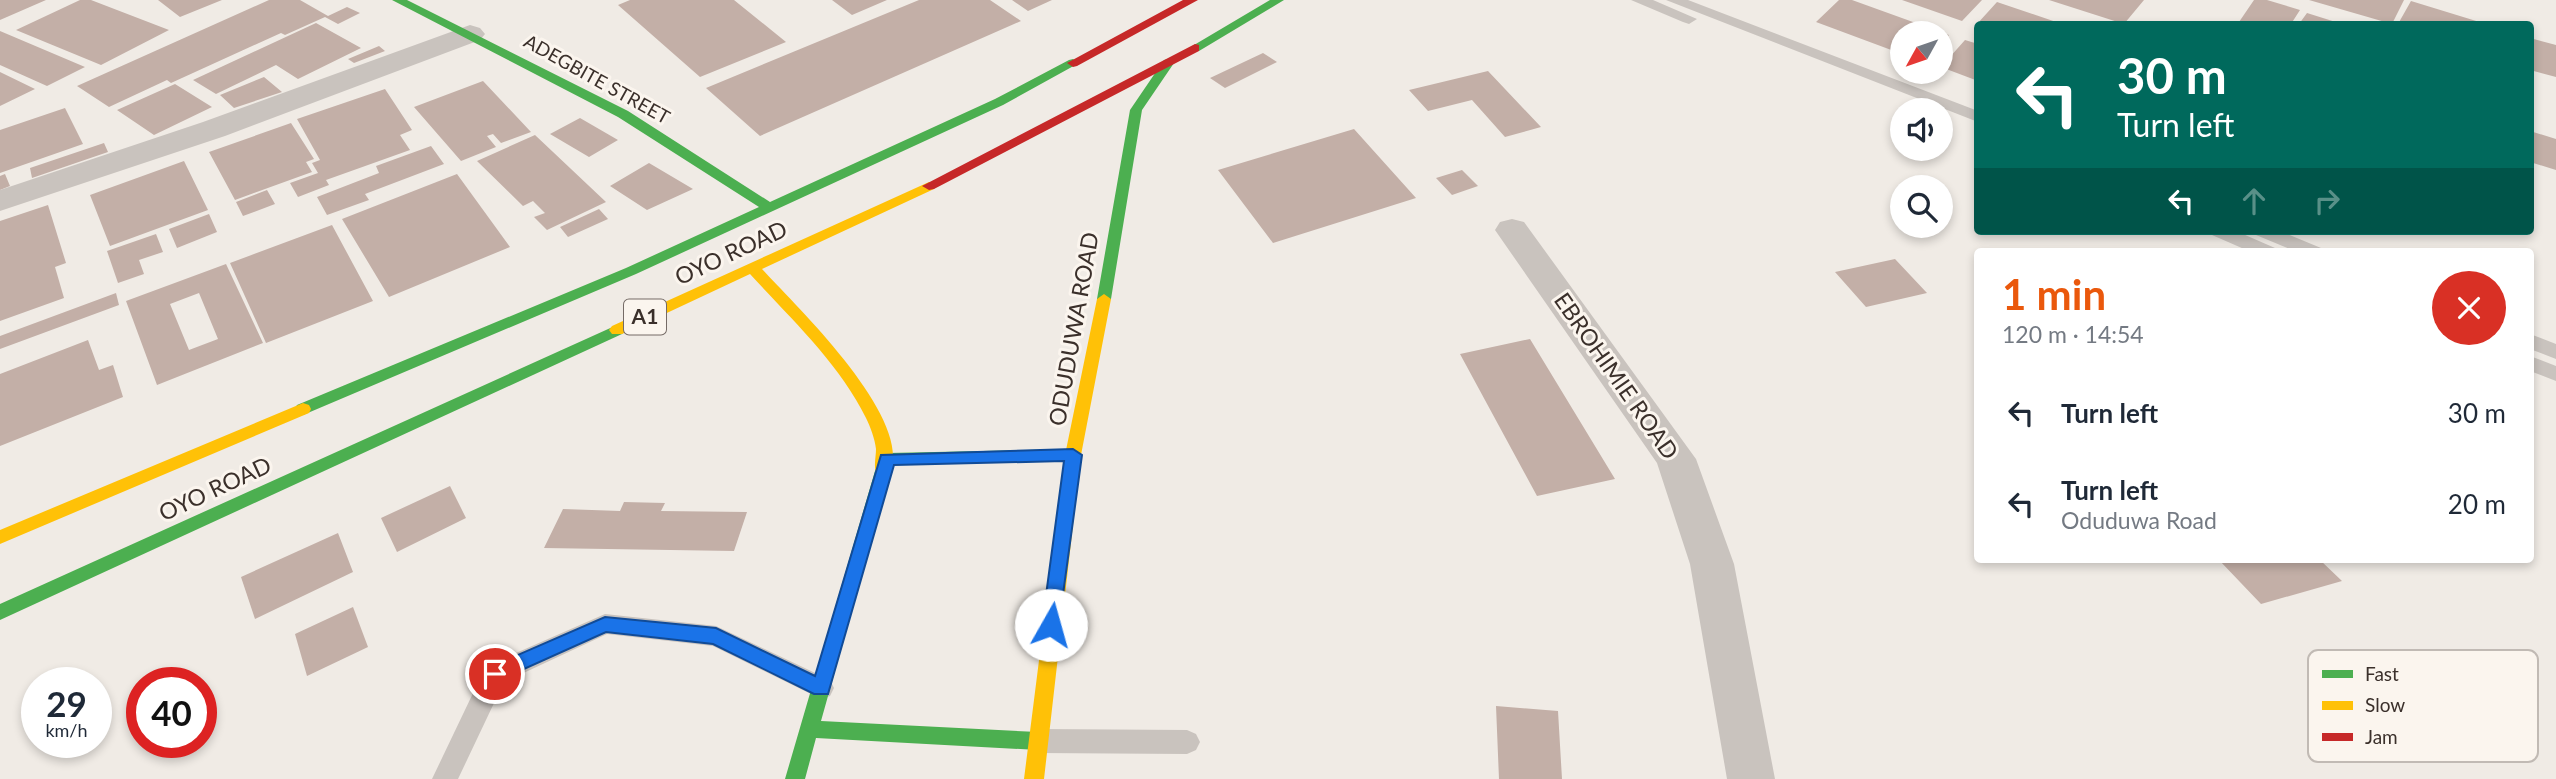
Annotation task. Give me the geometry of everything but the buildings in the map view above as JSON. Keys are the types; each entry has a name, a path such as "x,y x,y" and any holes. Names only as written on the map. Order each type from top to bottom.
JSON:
{"main road":[{"name":"ADEGBITE STREET","path":"398,0 470,34 623,114 768,207"},
{"name":"OYO ROAD","path":"0,537 631,271 999,102 1192,0"},
{"name":"OYO ROAD","path":"0,612 906,198 1168,63 1278,0"},
{"name":"ODUDUWA ROAD","path":"1034,779 1073,455 1096,352 1130,134 1136,110 1168,63"},
{"path":"999,102 1039,131"},
{"path":"901,167 904,146"},
{"path":"792,231 767,248 753,268 862,392 877,419 887,459 794,779"},
{"path":"887,459 1073,455"},
{"path":"809,729 1038,741"}],"street":[{"path":"0,201 214,129 470,34"},
{"name":"EBROHIMIE ROAD","path":"1512,230 1676,459 1712,564 1751,779"}],"lane":[{"path":"1639,0 1892,98"},
{"path":"1674,0 1974,115"},
{"path":"1953,122 1974,130"},
{"path":"2228,235 2258,248"},
{"path":"2273,235 2304,248"},
{"path":"2534,343 2556,352"},
{"path":"2534,365 2556,374"},
{"path":"445,779 495,674 605,624 716,636 821,688"},
{"path":"1038,741 1187,742"}],"traffic: fast":[{"path":"398,0 623,114 768,207"},
{"path":"1195,48 1278,0"},
{"path":"303,409 631,271 999,102 1073,63"},
{"path":"1104,299 1136,110 1168,63"},
{"path":"0,612 617,330"},
{"path":"887,459 1073,455"},
{"path":"795,779 883,471"},
{"path":"809,729 1038,741"}],"traffic: slow":[{"path":"617,330 929,186"},
{"path":"753,268 816,336 860,392 876,420 884,447 883,471"},
{"path":"1034,779 1073,455 1104,299"},
{"path":"0,537 303,409"}],"traffic: jam":[{"path":"1073,63 1192,0"},
{"path":"929,186 1195,48"}],"route":[{"path":"495,674 605,624 716,636 821,688 887,459 1073,455 1051,625"}]}
